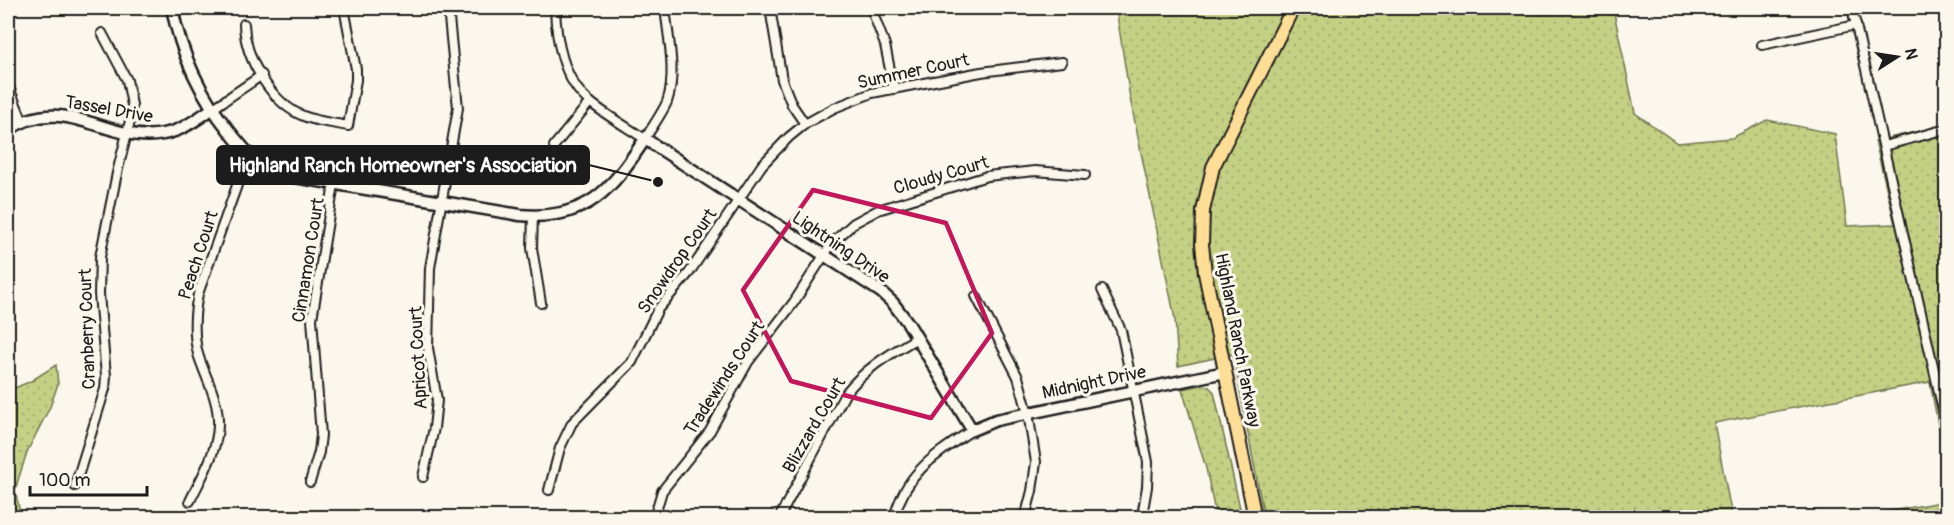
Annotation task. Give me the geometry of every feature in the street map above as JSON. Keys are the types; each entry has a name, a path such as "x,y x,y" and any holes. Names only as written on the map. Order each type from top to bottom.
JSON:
{"main road":[{"path":"172,8 182,50 212,109 252,159 261,166 283,175 533,216 561,213 602,194 622,173 645,139"},
{"name":"Highland Ranch Parkway","path":"1255,518 1203,258 1202,227 1206,195 1219,154 1293,8"},
{"name":"Tassel Drive","path":"8,130 23,122 49,116 62,116 127,133 151,136 176,131 212,109"},
{"name":"Lightning Drive","path":"645,139 881,292 893,303 917,338 972,430"},
{"name":"Midnight Drive","path":"972,430 996,420 1225,372"}],"street":[{"path":"244,24 247,49 275,95 305,117 348,126 357,69 344,8"},
{"name":"Apricot Court","path":"423,477 437,416 436,386 430,363 430,267 458,108 448,8"},
{"path":"555,8 558,37 575,86 590,102 645,139 663,111 670,87 665,8"},
{"path":"770,8 782,80 792,105 805,124"},
{"path":"871,8 885,45 894,88"},
{"path":"1852,8 1947,423"},
{"path":"1762,45 1856,25"},
{"name":"Cranberry Court","path":"75,486 105,389 106,376 98,276 117,173 131,117 130,92 124,73 102,33"},
{"name":"Summer Court","path":"738,199 775,150 805,124 852,100 894,88 981,72 1062,62"},
{"name":"Tassel Drive","path":"212,109 261,75"},
{"path":"8,85 23,122"},
{"path":"554,146 590,102"},
{"path":"1884,146 1947,129"},
{"name":"Peach Court","path":"190,501 213,448 218,426 216,403 198,354 195,338 195,309 198,294 240,177 252,159"},
{"name":"Cloudy Court","path":"824,255 842,233 865,216 963,182 1009,173 1035,171 1084,175"},
{"name":"Cinnamon Court","path":"310,482 321,435 312,319 334,184"},
{"name":"Snowdrop Court","path":"549,490 560,448 572,423 632,362 658,309 689,273 738,199"},
{"path":"533,216 532,248 541,303"},
{"name":"Tradewinds Court","path":"654,518 658,502 668,482 710,431 748,362 794,302 824,255"},
{"path":"1102,290 1121,330 1148,462 1143,510"},
{"path":"976,296 1018,377 1028,413 1036,462 1032,491 1024,518"},
{"name":"Blizzard Court","path":"779,518 845,394 854,382 876,362 917,338"},
{"path":"894,518 904,490 922,467 932,457 972,430"}],"highlighted area":[{"path":"813,190 946,223 992,333 931,418 791,381 743,290"}],"shaded area":[{"path":"943,8 997,8 945,17"}],"green space":[{"path":"1116,8 1613,8 1635,113 1677,143 1732,138 1767,120 1835,134 1847,226 1895,224 1875,141 1946,125 1946,467 1930,382 1714,423 1732,517 1264,517 1233,354 1178,366 1175,319 1130,98"},
{"path":"56,365 58,384 50,407 27,452 15,490 21,517 8,517 8,391 31,381"},
{"path":"1203,385 1214,392 1242,517 1216,517 1206,468 1182,389"},
{"path":"1946,501 1946,517 1859,517"}],"place":[{"name":"Highland Ranch Homeowner's Association","path":"658,182"}]}
